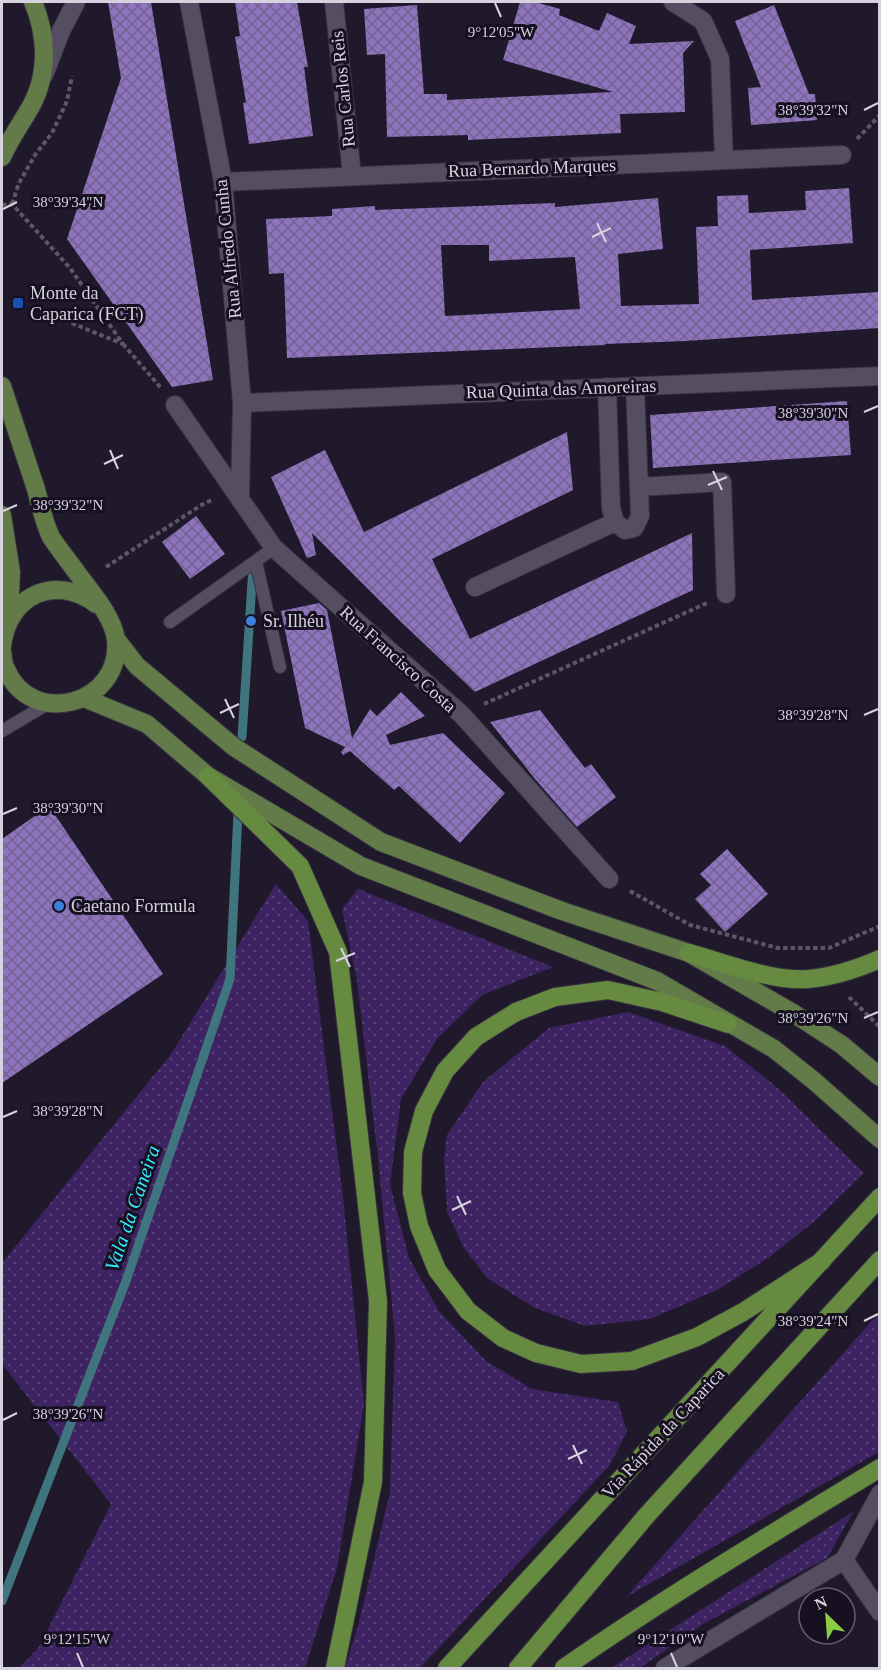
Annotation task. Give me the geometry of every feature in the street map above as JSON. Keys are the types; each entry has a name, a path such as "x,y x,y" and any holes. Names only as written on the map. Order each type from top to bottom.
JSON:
{"highway":[{"path":"208,776 300,867 338,952 378,1301 374,1482 335,1668"},
{"path":"689,953 779,978 807,979 854,970 879,959"},
{"path":"728,1024 662,1002 608,990 555,997 516,1012 476,1037 445,1071 424,1111 413,1152 412,1192 419,1226 437,1270 468,1311 503,1338 536,1353 581,1364 632,1361 697,1337 743,1312 822,1261"},
{"name":"Via Rápida da Caparica","path":"447,1668 879,1197"},
{"path":"518,1668 647,1515 879,1260"},
{"path":"564,1668 757,1542 879,1468"}],"main road":[{"path":"2,158 8,137 28,112 38,90 44,67 44,42 40,19 33,2"},
{"path":"2,386 50,535 111,621 116,639 116,657 109,674 99,688 84,698 67,703 49,703 32,698 16,686 3,667"},
{"path":"2,515 11,572 9,619"},
{"path":"2,646 3,630 13,612 27,598 45,591 65,590 84,595 100,606"},
{"path":"116,639 137,666 234,747 381,842 562,911 689,953 748,986 842,1046 879,1077"},
{"path":"84,698 147,724 208,776 361,866 657,981 774,1049 879,1139"}],"street":[{"path":"38,90 61,31 76,2"},
{"name":"Rua Alfredo Cunha","path":"189,2 223,182 242,403 237,495"},
{"name":"Rua Carlos Reis","path":"334,2 352,176"},
{"path":"673,2 703,21 720,59 724,160"},
{"name":"Rua Bernardo Marques","path":"223,182 842,154"},
{"name":"Rua Quinta das Amoreiras","path":"242,403 879,376"},
{"path":"607,387 611,508 615,522 625,530 634,528 640,516 635,386"},
{"name":"Rua Francisco Costa","path":"175,405 274,548 462,715 609,879"},
{"path":"639,487 722,482 726,594"},
{"path":"475,587 615,522"},
{"path":"665,1668 691,1662 844,1560 879,1494"},
{"path":"844,1560 879,1612"}],"lane":[{"path":"170,622 274,548"},
{"path":"256,562 280,667"},
{"path":"2,731 49,703"}],"path":[{"path":"842,154 879,116"},
{"path":"2,205 12,204 69,268 123,344 175,405"},
{"path":"59,318 123,344"},
{"path":"106,567 203,504 237,495"},
{"path":"489,702 726,594"},
{"path":"609,879 690,924 778,948 829,948 879,926"},
{"path":"848,998 879,1027"}],"shaded area":[{"path":"276,884 308,921 343,1197 364,1404 337,1568 305,1668 19,1668 39,1647 111,1504 2,1364 2,1263 171,1054"},
{"path":"358,889 553,967 482,995 437,1039 401,1099 390,1184 409,1258 439,1311 486,1361 532,1389 618,1402 627,1432 609,1466 420,1668 345,1668 358,1626 390,1492 395,1337 378,1158 357,981 342,909"},
{"path":"628,1012 725,1046 779,1089 864,1173 816,1220 768,1258 717,1290 650,1319 585,1326 535,1308 487,1278 464,1248 447,1212 444,1157 447,1135 483,1082 549,1028"},
{"path":"879,1313 879,1452 626,1597"},
{"path":"854,1511 827,1558 703,1624 640,1668 611,1668"}],"building":[{"path":"108,2 151,2 213,380 172,387 67,239 121,78"},
{"path":"235,2 297,2 308,67 304,67 313,136 249,144 243,103 246,102 235,37 240,36"},
{"path":"520,2 535,2 560,9 559,15 599,31 607,13 636,26 629,44 694,41 683,53 685,112 620,114 621,133 468,140 468,135 387,137 385,54 367,55 364,9 417,5 424,94 447,94 447,100 613,92 503,60"},
{"path":"774,5 809,94 815,94 817,120 751,125 748,88 761,87 735,21"},
{"path":"849,188 853,243 750,250 752,300 879,292 879,328 686,341 287,358 284,273 269,274 266,219 332,216 332,209 375,206 375,210 555,203 555,207 658,198 663,249 618,254 621,306 699,304 696,227 718,226 717,196 748,195 749,213 806,210 805,191","holes":["441,245 489,245 489,261 575,257 580,309 445,316"]},
{"path":"847,401 851,455 653,468 650,415"},
{"path":"567,432 573,490 432,559 470,639 692,533 693,590 475,692 312,533 316,555 307,558 271,477 325,450 364,532"},
{"path":"196,516 225,554 190,579 162,542"},
{"path":"319,603 327,610 352,738 370,709 377,716 401,692 425,716 386,735 390,745 443,733 505,793 460,843 399,786 394,790 350,751 343,755 341,752 345,747 305,728 281,611"},
{"path":"540,710 585,768 591,764 616,797 577,827 490,722"},
{"name":"Caetano Formula","path":"49,806 163,974 2,1083 2,839"},
{"path":"727,849 768,894 725,932 695,899 711,885 700,874"}],"waterway":[{"name":"Vala da Caneira","path":"242,737 253,567"},
{"name":"Vala da Caneira","path":"2,1601 126,1281 230,979 238,813"}],"place":[{"name":"Monte da Caparica (FCT)","path":"18,303"},
{"name":"Sr. Ilhéu","path":"251,621"},
{"name":"Caetano Formula","path":"59,906"}]}
